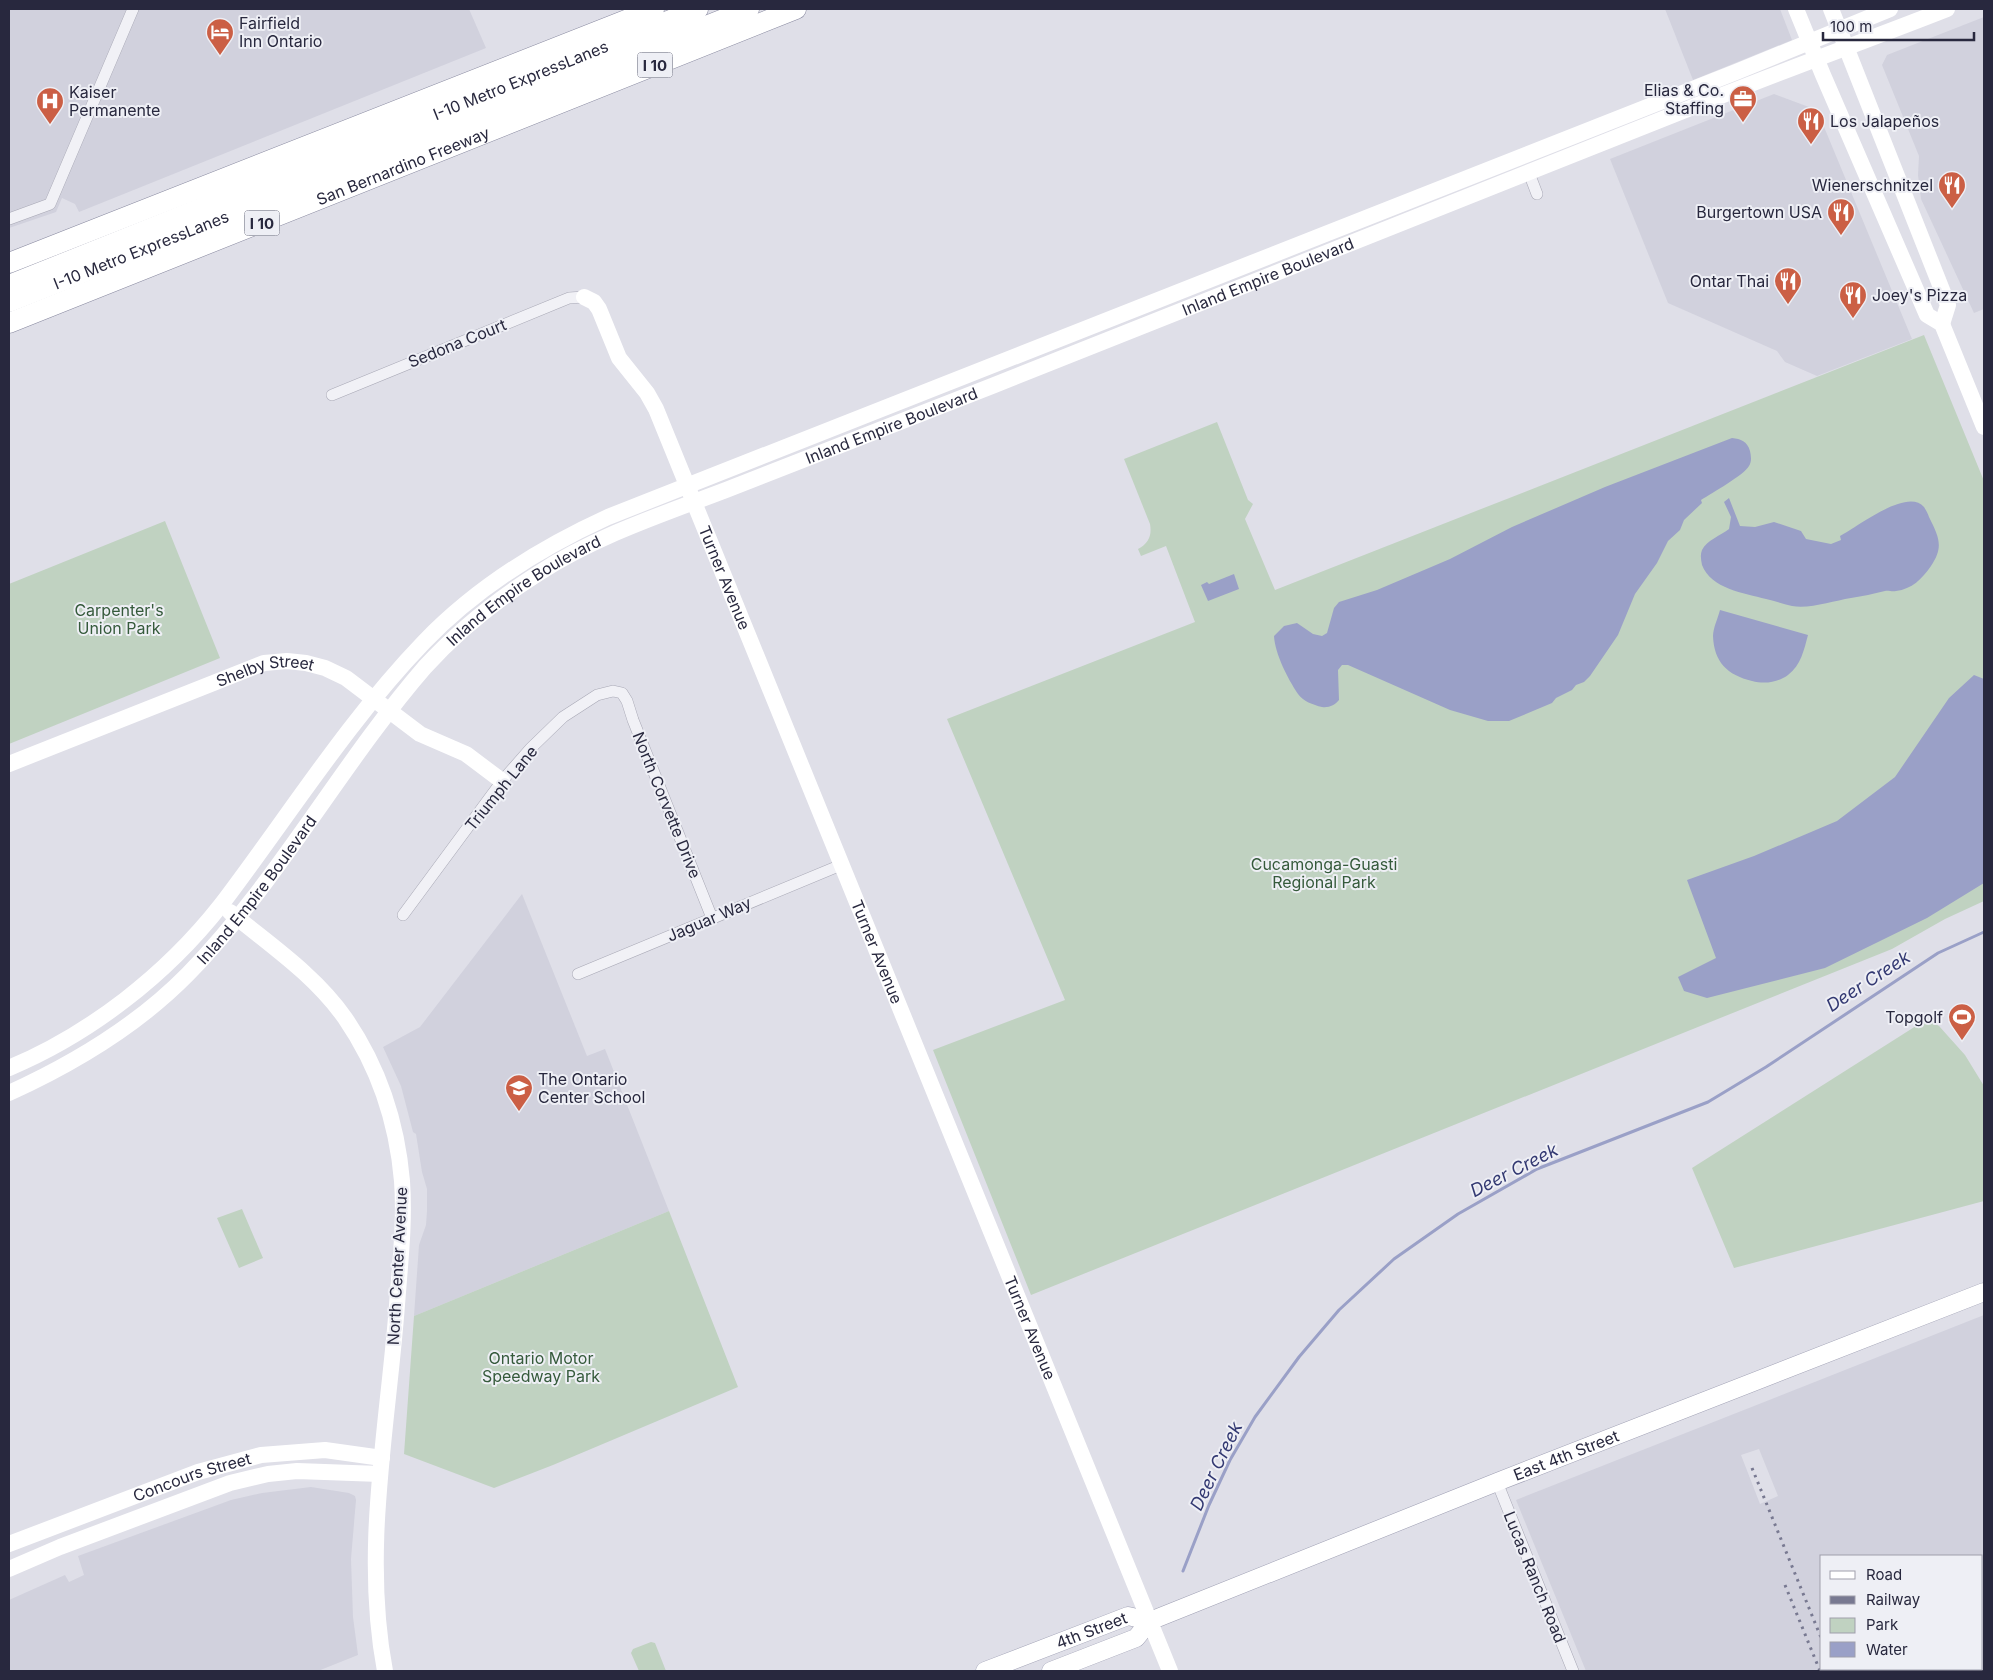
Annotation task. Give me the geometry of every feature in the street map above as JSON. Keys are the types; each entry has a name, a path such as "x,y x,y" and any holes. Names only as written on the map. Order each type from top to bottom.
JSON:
{"highway":[{"path":"9,263 654,9"},
{"name":"I-10 Metro ExpressLanes","path":"9,285 698,9"},
{"name":"I-10 Metro ExpressLanes","path":"9,302 749,9"},
{"name":"San Bernardino Freeway","path":"9,323 796,9"}],"main road":[{"path":"1796,9 1927,315 1942,324 1984,427"},
{"path":"1830,9 1948,306 1942,324"},
{"name":"Inland Empire Boulevard","path":"9,1068 73,1036 133,992 170,960 220,905 373,699 429,637 497,579 534,555 586,528 687,486 1890,9"},
{"name":"Inland Empire Boulevard","path":"9,1093 68,1064 108,1040 139,1018 188,974 237,918 390,711 428,664 469,625 544,570 612,535 694,502 899,423 1947,9"},
{"name":"Turner Avenue","path":"584,297 594,302 600,309 619,358 647,393 656,409 840,865 1170,1671"},
{"name":"Shelby Street","path":"9,764 264,663 297,662 325,668 346,678 420,734 466,754 502,781"},
{"name":"North Center Avenue","path":"220,905 272,945 316,983 344,1017 370,1060 387,1102 396,1141 402,1180 402,1217 394,1338 381,1466 375,1580 378,1632 385,1671"},
{"name":"East 4th Street","path":"1150,1621 1497,1482 1984,1292"},
{"name":"Concours Street","path":"9,1544 198,1472 253,1457 285,1452 325,1450 381,1466"},
{"name":"Concours Street","path":"9,1570 60,1547 230,1483 268,1474 381,1466"},
{"name":"4th Street","path":"985,1671 1128,1616 1150,1621 1136,1638 1051,1671"}],"street":[{"path":"9,219 50,204 133,9"},
{"path":"1528,173 1537,194"},
{"name":"Sedona Court","path":"332,395 569,298 584,297"},
{"name":"Triumph Lane","path":"402,915 502,781 531,748 564,717 596,695 613,691 622,693"},
{"name":"North Corvette Drive","path":"622,693 627,701 712,918"},
{"name":"Jaguar Way","path":"578,974 840,865"},
{"name":"Lucas Ranch Road","path":"1497,1482 1573,1671"}],"shaded area":[{"path":"9,9 469,9 486,48 79,212 75,204 62,198 56,212 9,228"},
{"path":"1665,9 1780,9 1792,40 1693,80"},
{"path":"1984,17 1984,309 1974,313 1921,199 1918,175 1919,156 1882,65 1887,55"},
{"path":"1774,94 1817,110 1912,339 1817,376 1785,362 1777,351 1668,303 1610,159"},
{"name":"The Ontario Center School","path":"522,894 587,1056 605,1049 669,1211 414,1316 419,1245 426,1225 427,1189 422,1172 416,1134 413,1132 401,1086 383,1047 420,1027"},
{"path":"1984,1315 1984,1671 1586,1671 1516,1500","holes":["1759,1449 1778,1496 1760,1504 1741,1455"]},
{"path":"311,1487 349,1493 355,1496 351,1559 353,1617 358,1655 318,1671 9,1671 9,1600 65,1575 69,1582 84,1575 78,1556 231,1500 262,1493"}],"green space":[{"name":"Cucamonga-Guasti Regional Park","path":"1924,335 1984,481 1984,901 1945,919 1892,949 1031,1295 933,1050 1065,1000 947,719 1195,622 1166,546 1141,556 1138,549 1149,538 1151,532 1150,524 1124,459 1217,422 1248,500 1253,504 1245,519 1275,590"},
{"name":"Carpenter's Union Park","path":"165,521 220,658 9,744 9,584"},
{"path":"1927,1019 1939,1026 1965,1055 1984,1086 1984,1201 1734,1268 1692,1168"},
{"path":"242,1209 263,1258 239,1268 217,1218"},
{"name":"Ontario Motor Speedway Park","path":"669,1211 738,1387 494,1488 404,1454 414,1316"},
{"path":"651,1642 655,1643 666,1671 639,1671 631,1653 633,1649"}],"water":[{"path":"1732,438 1741,440 1747,445 1751,457 1749,466 1735,479 1701,500 1702,503 1684,520 1680,530 1668,541 1657,563 1635,594 1618,635 1590,676 1572,690 1556,698 1552,703 1509,721 1488,721 1450,710 1348,665 1342,665 1338,670 1339,700 1329,707 1322,707 1305,701 1290,681 1279,658 1274,636 1284,626 1297,623 1313,634 1322,636 1327,633 1334,608 1339,602 1377,590 1450,559 1512,527 1605,487"},
{"path":"1729,498 1740,526 1755,527 1774,522 1801,531 1806,539 1831,544 1841,540 1840,536 1869,518 1894,505 1916,502 1924,507 1935,530 1939,542 1938,553 1924,575 1912,586 1902,590 1886,591 1799,607 1748,595 1720,585 1706,573 1702,565 1701,554 1704,547 1729,529 1731,517 1724,502"},
{"path":"1234,574 1239,589 1208,601 1201,585 1207,582 1209,584"},
{"path":"1720,610 1808,635 1796,667 1784,678 1766,683 1743,678 1729,671 1719,660 1714,645 1713,633"},
{"path":"1974,675 1984,679 1984,883 1927,918 1825,968 1707,998 1684,991 1678,977 1716,958 1687,880 1754,856 1837,821 1895,777 1949,698"}],"waterway":[{"name":"Deer Creek","path":"1183,1571 1209,1505 1230,1460 1255,1417 1299,1357 1339,1310 1394,1259 1458,1214 1537,1169 1708,1102 1766,1067 1938,953 1984,932"}],"railway":[{"path":"1752,1468 1820,1635"},
{"path":"1785,1585 1820,1671"}],"place":[{"name":"Fairfield Inn Ontario","path":"220,56"},
{"name":"Elias & Co. Staffing","path":"1743,123"},
{"name":"Kaiser Permanente","path":"50,125"},
{"name":"Los Jalapeños","path":"1811,145"},
{"name":"Wienerschnitzel","path":"1952,209"},
{"name":"Burgertown USA","path":"1841,236"},
{"name":"Ontar Thai","path":"1788,305"},
{"name":"Joey's Pizza","path":"1853,319"},
{"name":"Topgolf","path":"1962,1041"},
{"name":"The Ontario Center School","path":"519,1112"}]}
